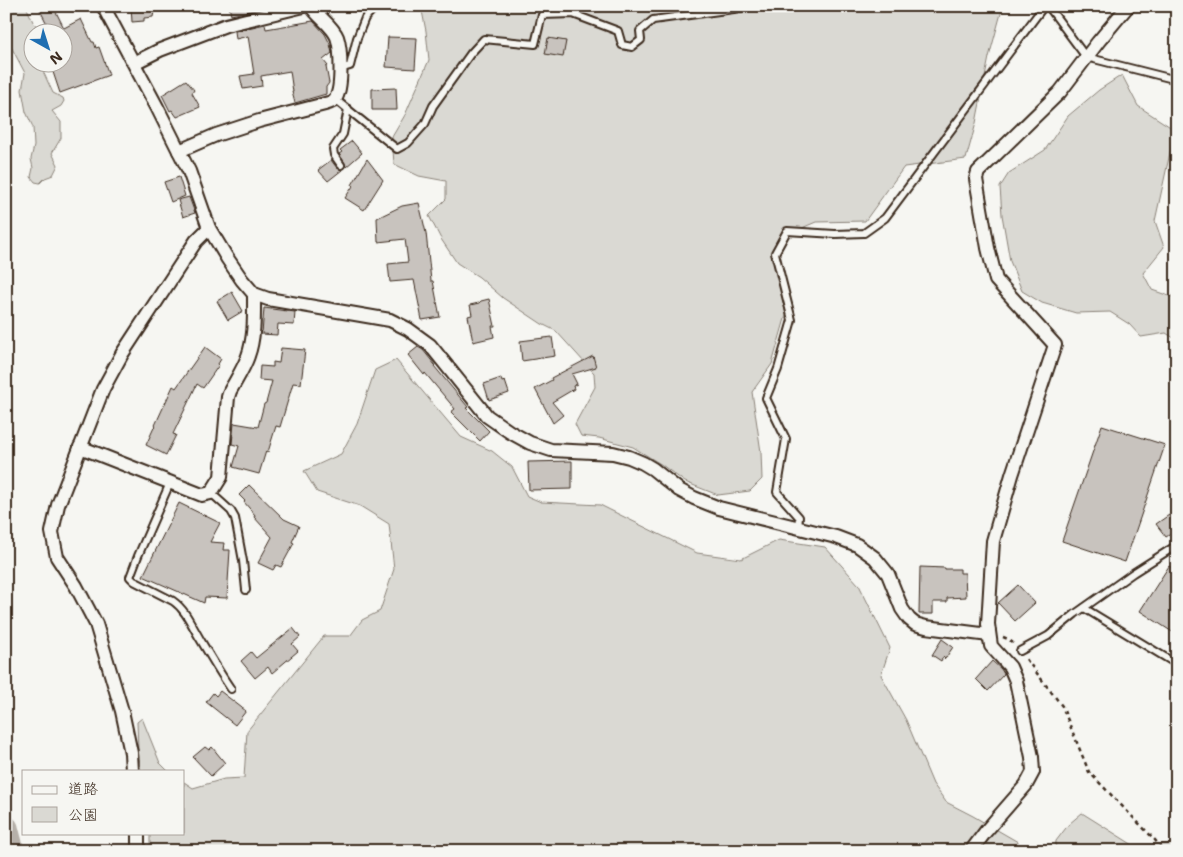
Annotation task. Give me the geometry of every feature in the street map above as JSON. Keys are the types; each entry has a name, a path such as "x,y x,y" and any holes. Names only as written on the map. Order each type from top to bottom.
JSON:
{"street":[{"path":"103,6 189,171 209,228 227,258 254,294 268,299 390,320 408,329 430,345 487,416 530,443 551,450 613,453 630,457 643,463 679,490 719,508 836,537 857,545 876,558 888,574 902,609 915,624 989,634"},
{"path":"134,63 160,50 226,25 304,6"},
{"path":"179,151 216,134 332,102 335,99 338,94 340,69 339,46 336,35 311,6"},
{"path":"971,851 1026,785 1033,772 1032,757 1016,681 1010,667 991,646 988,624 992,541 1055,345 996,280 988,248 976,179 978,172 1060,92 1128,6"},
{"path":"132,770 131,753 122,711 96,624 76,586 57,557 52,532 58,505 103,389 122,354 196,241 209,228"},
{"path":"80,447 170,483 202,494 212,493 221,477 228,397 248,356 254,312 254,294"},
{"path":"138,834 138,851"}],"lane":[{"path":"340,69 350,66 357,38 365,18 376,6"},
{"path":"335,99 397,149 408,143 425,124 439,99 471,53 484,39 535,44 542,15 573,14 618,31 622,45 632,47 641,40 640,31 653,20 743,6"},
{"path":"798,528 799,517 777,492 786,440 766,398 778,369 792,320 775,253 787,231 835,234 864,233 886,218 1044,6"},
{"path":"1048,6 1086,57 1177,80"},
{"path":"341,165 334,155 333,149 343,134 348,109"},
{"path":"170,483 130,577 178,605 219,672 231,688"},
{"path":"212,493 231,511 235,518 246,590"},
{"path":"1020,651 1048,636 1133,573 1177,545"},
{"path":"1084,608 1177,666"}],"path":[{"path":"989,634 1008,638 1015,644 1062,706 1089,772 1163,851"}],"green space":[{"path":"6,6 26,6 33,22 22,22 22,67 6,37"},
{"path":"421,6 1003,6 989,57 976,123 966,159 904,167 865,221 816,222 790,233 775,261 786,315 772,364 752,392 761,452 762,479 750,491 718,495 685,482 633,447 599,438 581,436 575,424 595,387 594,373 556,331 503,298 479,277 457,263 429,216 446,199 446,181 419,176 394,164 392,137 405,115 429,60"},
{"path":"43,72 53,93 63,98 64,101 61,106 52,111 61,122 61,138 52,153 58,165 53,175 45,178 40,183 35,182 31,177 33,168 31,159 34,146 33,127 26,112 22,90 25,73"},
{"path":"1122,75 1138,106 1175,130 1155,221 1164,247 1143,273 1152,290 1172,297 1177,289 1177,340 1166,333 1141,337 1129,324 1110,312 1076,313 1042,303 1022,291 1010,261 1002,215 1000,187 1009,173 1045,150 1068,116 1099,90"},
{"path":"396,360 461,437 492,451 512,467 527,496 541,502 600,505 697,553 741,559 779,540 825,547 859,585 890,648 881,675 906,720 933,784 946,802 1018,842 1016,851 150,851 150,834 185,834 185,783 193,788 224,779 244,778 247,731 324,636 350,636 362,620 380,611 394,569 389,524 360,506 317,492 304,471 341,454 357,424 375,370"},
{"path":"142,718 160,763 167,770 141,770 137,722"},
{"path":"1082,813 1133,845 1173,844 1177,842 1177,851 1055,851 1056,841 1069,824"}],"building":[{"path":"38,6 53,6 61,22 46,22"},
{"path":"131,6 155,6 153,17 144,18 144,21 132,22"},
{"path":"229,6 253,6 254,10 231,15"},
{"path":"81,19 92,42 94,42 96,48 99,47 109,75 60,93 53,72 72,72 72,24"},
{"path":"313,21 325,34 332,53 323,60 328,66 326,67 329,83 326,87 326,94 295,103 290,71 261,76 262,86 243,89 240,76 254,74 248,36 236,39 235,31 265,24 266,29"},
{"path":"388,37 417,38 415,69 386,67"},
{"path":"548,38 566,41 563,57 545,54"},
{"path":"186,80 194,90 192,93 200,107 177,117 172,110 170,111 162,95"},
{"path":"396,88 397,110 372,110 372,89"},
{"path":"352,141 362,153 346,167 339,154 342,152 340,150"},
{"path":"367,159 383,180 364,210 345,198"},
{"path":"331,160 337,168 342,170 328,181 318,170"},
{"path":"179,177 185,196 171,202 164,182"},
{"path":"189,197 195,213 183,217 178,200"},
{"path":"419,203 426,233 431,281 433,281 440,317 422,320 414,280 390,282 388,264 408,262 405,239 378,242 377,218 402,206"},
{"path":"232,292 243,311 228,320 217,301"},
{"path":"489,299 495,326 492,326 494,337 473,342 468,316 472,315 470,305"},
{"path":"264,308 295,312 294,325 278,324 277,335 262,334"},
{"path":"552,337 555,356 522,361 520,341"},
{"path":"205,347 221,359 219,365 203,388 197,384 173,434 176,435 166,455 146,445 173,386 176,388"},
{"path":"418,347 423,350 468,407 466,408 489,431 480,441 451,412 455,409 408,355"},
{"path":"281,348 305,350 301,384 293,383 280,427 276,426 259,474 233,467 239,446 232,444 234,423 258,427 272,381 259,380 260,366 273,367 273,362 279,363"},
{"path":"593,356 596,367 572,374 577,384 573,386 574,389 552,402 563,415 553,423 535,389 552,380 551,378"},
{"path":"501,378 502,382 505,381 509,393 489,400 484,384"},
{"path":"1102,425 1165,445 1125,562 1062,541"},
{"path":"572,461 572,489 529,490 528,462"},
{"path":"249,485 284,519 299,526 292,542 294,543 281,567 276,565 273,570 258,563 272,537 254,517 255,515 239,495"},
{"path":"179,503 220,523 210,542 224,543 223,550 230,550 227,598 205,597 204,603 143,576"},
{"path":"1169,515 1172,520 1177,516 1177,530 1166,537 1156,524"},
{"path":"1169,566 1177,571 1177,635 1140,611"},
{"path":"920,567 960,569 960,573 965,573 966,597 947,598 947,602 933,602 933,614 919,614"},
{"path":"1018,585 1035,603 1015,621 998,603"},
{"path":"293,628 300,637 292,644 298,651 272,673 268,667 255,678 241,661 251,652 256,658"},
{"path":"942,639 953,647 945,659 943,657 941,661 932,655"},
{"path":"992,661 1004,674 988,691 976,679"},
{"path":"220,691 246,711 235,725 206,702 213,693 216,696"},
{"path":"205,747 209,750 212,747 225,763 211,776 193,757"}],"waterway":[{"path":"6,828 12,851"}]}
